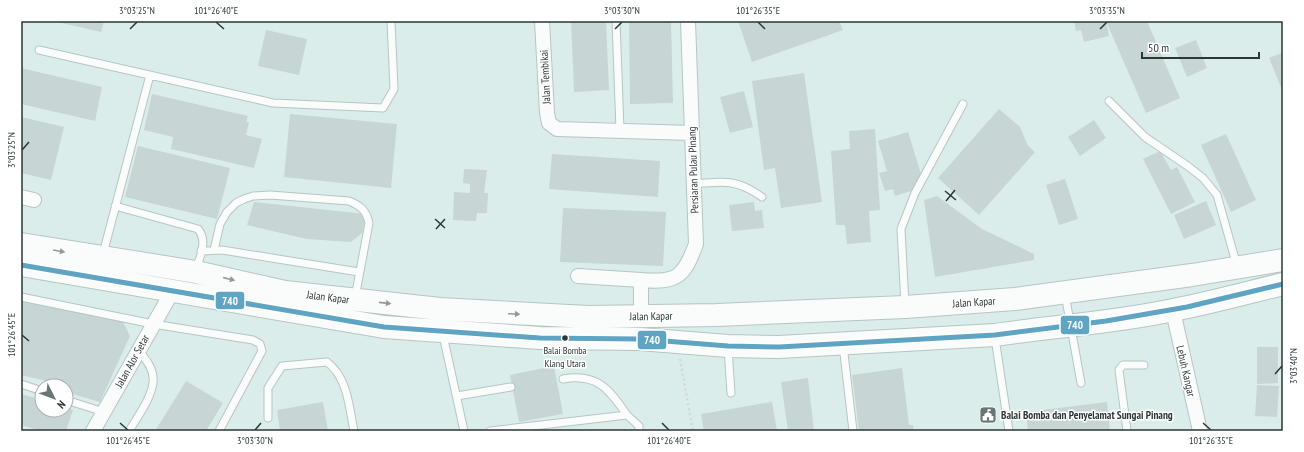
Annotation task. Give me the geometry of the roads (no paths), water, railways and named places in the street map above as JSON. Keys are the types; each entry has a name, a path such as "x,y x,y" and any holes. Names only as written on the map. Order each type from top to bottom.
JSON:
{"highway":[{"name":"Jalan Kapar","path":"21,244 196,272 285,292 355,300 515,314 641,317 905,307 1015,299 1065,294 1283,260"},
{"name":"Jalan Kapar","path":"21,265 384,327 540,338 676,341 728,346 779,347 995,335 1030,330 1069,327 1172,311 1283,284"}],"street":[{"name":"Jalan Tembikai","path":"542,21 547,113 549,123 557,130 620,130"},
{"name":"Persiaran Pulau Pinang","path":"578,276 661,282 671,280 685,270 696,244 688,21"},
{"path":"620,130 692,133"},
{"path":"641,280 641,317"},
{"name":"Jalan Alor Setar","path":"93,431 172,292"},
{"name":"Lebuh Kangar","path":"1172,311 1200,431"}],"lane":[{"path":"39,50 273,103 383,108 394,89 390,21"},
{"path":"616,21 620,130"},
{"path":"102,258 150,75"},
{"path":"1109,101 1145,138 1203,178 1217,195 1238,268"},
{"path":"905,307 901,229 915,193 963,104"},
{"path":"694,184 727,181 753,190 762,197"},
{"path":"214,250 220,224 227,212 236,203 244,199 253,196 270,195 349,201 359,206 367,213 370,223 359,272 355,300"},
{"path":"115,206 198,229 203,235 204,243 196,272"},
{"path":"201,251 222,250 359,272"},
{"path":"1065,294 1069,327 1081,383"},
{"path":"21,297 153,324 253,340 260,344 262,351 219,431"},
{"path":"442,331 464,431"},
{"path":"995,335 1009,431"},
{"path":"843,343 853,431"},
{"path":"728,346 731,393"},
{"path":"129,431 148,399 154,378 150,366 138,350"},
{"path":"268,418 268,388 282,366 327,362 337,369 344,381 354,431"},
{"path":"1127,431 1119,370 1122,365 1144,365"},
{"path":"563,379 586,377 596,381 609,391 627,415 639,426 639,431"},
{"path":"21,384 34,388"},
{"path":"457,396 511,387"},
{"path":"74,403 104,412"},
{"path":"490,431 627,415"}],"place":[{"name":"Balai Bomba Klang Utara","path":"565,338"},
{"name":"Balai Bomba dan Penyelamat Sungai Pinang","path":"988,415"}]}
